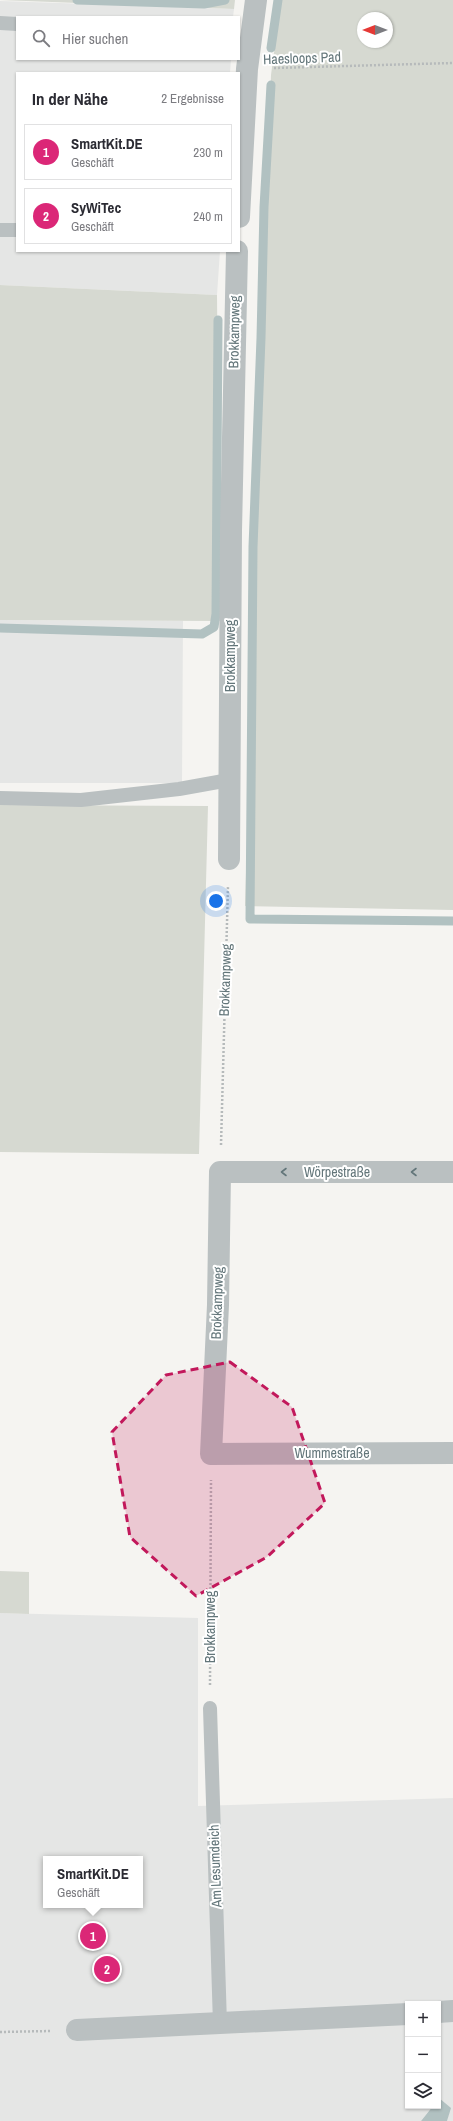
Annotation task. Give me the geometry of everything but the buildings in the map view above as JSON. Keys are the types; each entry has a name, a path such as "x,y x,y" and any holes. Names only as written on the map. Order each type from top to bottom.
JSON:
{"street":[{"path":"240,198 247,69 246,30 256,0"},
{"name":"Brokkampweg","path":"229,859 231,531 237,252"},
{"name":"Brokkampweg","path":"210,1454 218,1305 220,1172"},
{"name":"Wörpestraße","path":"220,1172 453,1172"},
{"name":"Wummestraße","path":"210,1454 453,1453"},
{"path":"441,2012 453,2011"},
{"path":"77,2030 405,2014"}],"lane":[{"path":"0,24 16,24"},
{"path":"0,230 16,230"},
{"path":"0,798 81,800 179,789 229,780"},
{"name":"Am Lesumdeich","path":"210,1708 220,2024"}],"path":[{"name":"Haesloops Pad","path":"247,69 453,63"},
{"name":"Brokkampweg","path":"220,1172 229,859"},
{"name":"Brokkampweg","path":"210,1454 210,1708"},
{"path":"0,2032 77,2030"}],"highlighted area":[{"path":"230,1362 292,1407 325,1503 267,1557 196,1596 130,1537 112,1432 166,1375"}],"shaded area":[{"path":"0,0 235,0 234,9"},
{"path":"281,0 453,0 453,910 245,906 271,75"},
{"path":"0,1 234,9 233,16 16,16 16,60 231,60 230,72 16,72 16,252 220,252 217,295 0,285"},
{"path":"0,285 217,295 220,621 0,620"},
{"path":"0,620 183,621 182,783 0,783"},
{"path":"0,805 208,806 199,1154 0,1152"},
{"path":"0,1571 29,1572 29,1614 0,1613"},
{"path":"0,1613 198,1618 198,1806 453,1798 453,2121 447,2121 450,2108 441,2101 441,2001 405,2001 405,2109 431,2109 421,2121 0,2121"},
{"path":"441,2100 451,2108 447,2121 421,2121 431,2109 441,2109"}],"waterway":[{"path":"77,0 204,4 225,0"},
{"path":"271,48 278,0"},
{"path":"271,85 264,207 261,338 253,547 250,919 453,921"},
{"path":"0,628 202,634 214,627 216,614 218,320"}],"place":[{"name":"SmartKit.DE","path":"93,1936"},
{"name":"SyWiTec","path":"107,1969"}]}
